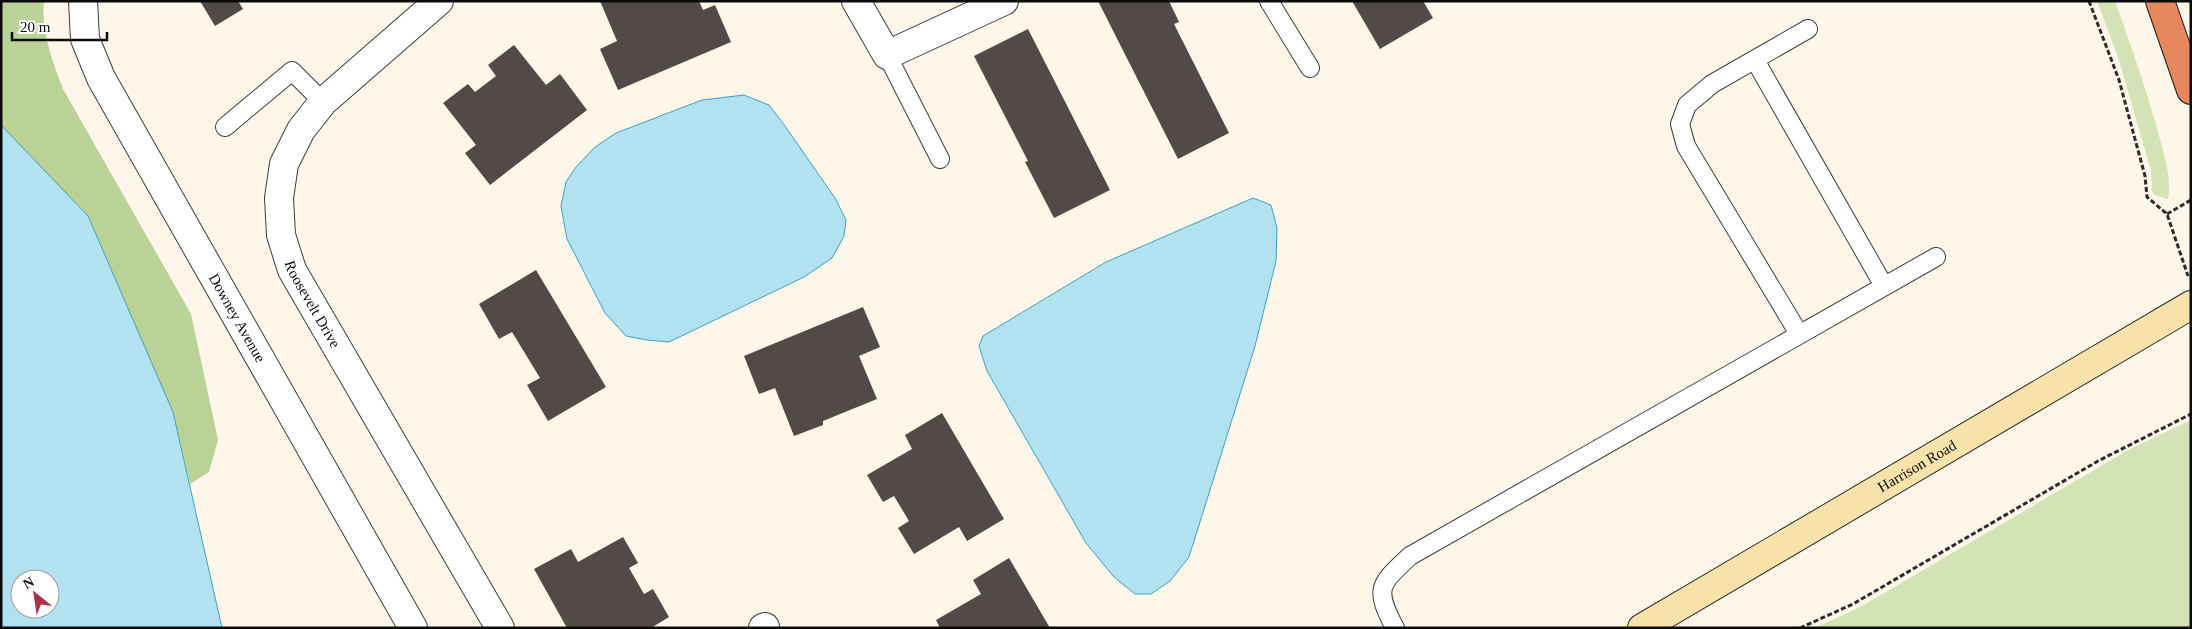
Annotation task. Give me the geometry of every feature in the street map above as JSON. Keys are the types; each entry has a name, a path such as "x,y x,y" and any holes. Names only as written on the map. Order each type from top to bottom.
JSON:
{"highway":[{"path":"2160,1 2191,90"}],"street":[{"name":"Downey Avenue","path":"83,1 85,39 101,78 413,628"},
{"name":"Roosevelt Drive","path":"439,1 324,102 301,130 284,164 279,198 281,235 292,270 500,628"},
{"path":"856,1 887,55 1004,1"},
{"name":"Harrison Road","path":"1642,628 2191,304"}],"lane":[{"path":"1269,1 1310,68"},
{"path":"1799,334 1686,146 1680,124 1687,105 1712,84 1808,29"},
{"path":"887,55 940,158"},
{"path":"1755,60 1884,286"},
{"path":"225,127 292,71 324,102"},
{"path":"1395,628 1382,598 1384,580 1410,556 1936,257"}],"path":[{"path":"2089,1 2119,80 2145,176 2148,197 2167,214 2191,284"},
{"path":"2167,214 2191,200"},
{"path":"1800,628 1853,604 2098,461 2191,414"}],"green space":[{"path":"1,1 44,1 46,35 51,57 63,89 191,314 218,440 209,472 190,484 173,412 88,216 1,125"},
{"path":"2097,1 2115,1 2162,146 2168,172 2168,199 2155,195 2152,191 2151,171 2119,60"},
{"path":"2191,420 2191,628 1815,628 1860,607 2130,449"}],"water":[{"path":"744,95 769,105 785,126 835,198 846,220 844,236 832,258 804,277 669,342 626,336 605,313 567,239 561,206 566,182 576,167 595,147 616,133 702,100"},
{"path":"1,125 88,216 173,412 222,628 1,628"},
{"path":"1253,198 1271,205 1277,228 1276,261 1255,346 1189,557 1170,581 1151,594 1135,594 1114,577 1086,543 987,371 979,346 983,336 1106,262"}],"building":[{"path":"200,1 238,1 243,9 215,26"},
{"path":"600,1 699,1 703,10 715,5 731,42 618,90 600,49 617,41"},
{"path":"1098,1 1169,1 1179,22 1174,24 1229,133 1178,159"},
{"path":"1352,1 1423,1 1433,18 1380,49"},
{"path":"1028,29 1110,190 1054,218 1025,162 1028,161 974,56"},
{"path":"514,45 546,85 560,74 587,110 490,185 465,153 476,145 443,103 468,84 475,92 496,76 488,65"},
{"path":"536,270 606,387 548,421 527,385 540,378 512,332 499,339 479,304"},
{"path":"863,307 880,347 859,356 877,399 823,421 823,425 794,436 775,388 759,394 744,356"},
{"path":"942,413 1004,519 967,541 959,527 914,554 898,528 909,521 894,496 883,502 867,475 912,449 905,435"},
{"path":"623,537 638,563 629,568 644,594 653,589 669,617 651,628 567,628 534,569 571,549 578,562"},
{"path":"1009,558 1050,628 940,628 936,620 981,594 973,580"}]}
